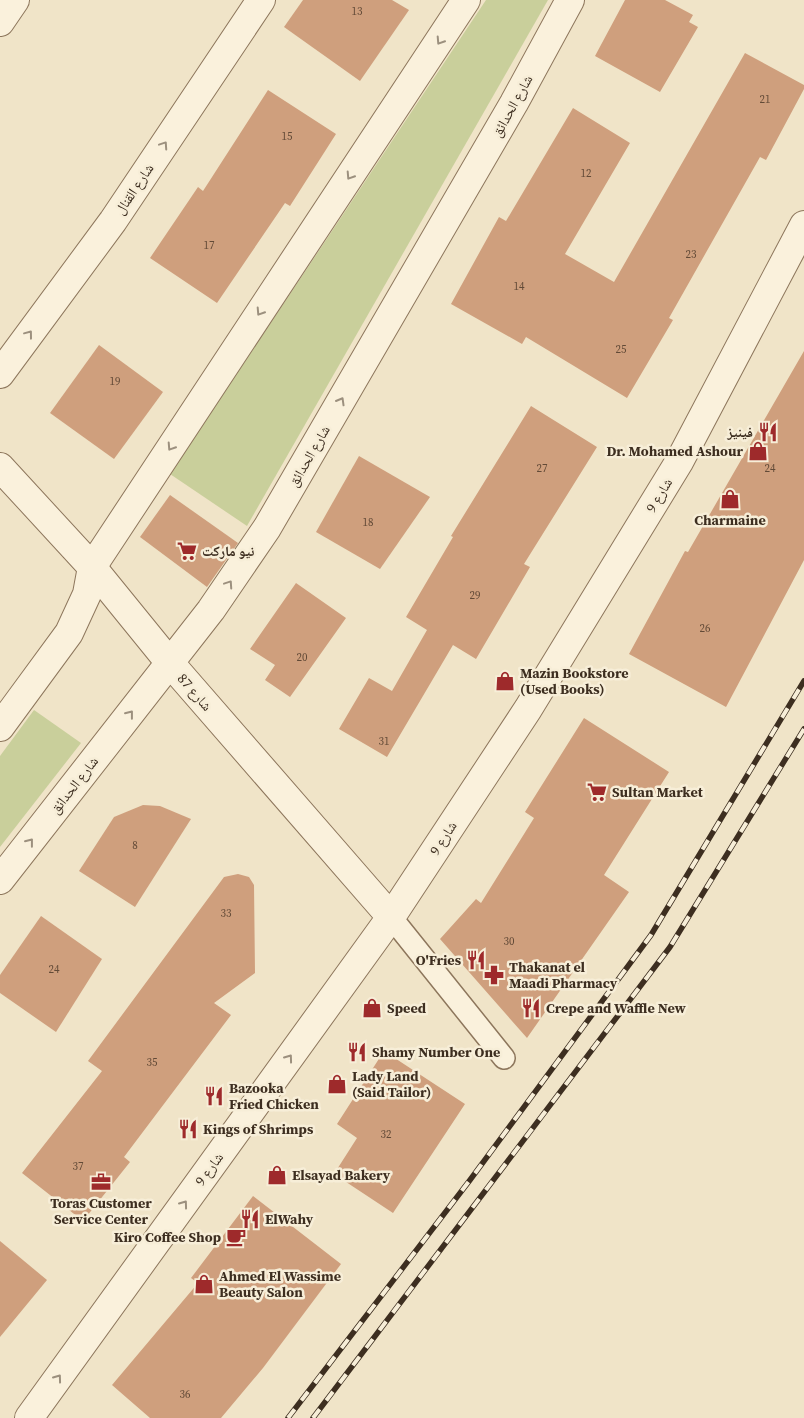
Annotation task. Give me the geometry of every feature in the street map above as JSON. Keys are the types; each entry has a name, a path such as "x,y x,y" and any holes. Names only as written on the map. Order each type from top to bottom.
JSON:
{"street":[{"path":"0,22 15,0"},
{"name":"شارع القنال","path":"0,374 113,221 261,0"},
{"path":"0,727 69,633 87,594 92,567 466,0"},
{"name":"شارع الحدائق","path":"0,880 211,610 267,528 514,103 570,0"},
{"name":"شارع 9","path":"29,1418 391,917 528,709 679,462 804,225"},
{"name":"شارع 87","path":"0,467 92,567 170,663 391,917"},
{"path":"391,917 504,1058"}],"green space":[{"path":"486,0 548,0 247,526 170,474"},
{"path":"34,710 81,743 0,847 0,756"}],"building":[{"path":"303,0 392,0 409,10 360,81 284,27"},
{"path":"625,0 665,0 693,15 689,22 698,27 660,92 595,56"},
{"path":"745,53 804,85 804,89 766,160 760,157 669,318 673,320 627,398 526,337 522,344 451,304 499,217 506,221 573,108 630,143 565,254 614,282"},
{"path":"268,90 336,134 290,206 285,203 217,303 150,258 198,187 203,191"},
{"path":"99,345 163,392 114,459 50,413"},
{"path":"804,351 804,560 726,707 629,654 685,551 688,552"},
{"path":"531,406 597,447 524,564 530,567 476,659 453,645 387,757 339,729 369,678 392,691 427,630 406,617 453,537 451,536"},
{"path":"359,456 430,497 380,569 316,532"},
{"path":"170,495 238,543 207,587 140,537"},
{"path":"296,583 346,618 290,697 265,680 275,665 250,649"},
{"path":"584,718 669,772 604,875 629,892 527,1038 440,939 476,899 481,903 534,818 525,812"},
{"path":"143,805 160,806 191,819 135,907 79,871 114,817"},
{"path":"238,874 249,877 254,885 255,973 214,1003 231,1015 124,1157 130,1162 83,1221 22,1173 102,1071 88,1061 224,877"},
{"path":"41,916 102,959 56,1032 0,993 0,975"},
{"path":"384,1051 465,1104 393,1213 334,1174 357,1138 337,1124"},
{"path":"253,1196 341,1264 263,1368 221,1418 150,1418 112,1385 198,1283 191,1278"},
{"path":"0,1241 47,1280 0,1337"}],"railway":[{"path":"288,1418 470,1180 651,935 804,681"},
{"path":"313,1418 670,947 804,729"}],"place":[{"name":"فينيز","path":"768,432"},
{"name":"Dr. Mohamed Ashour","path":"758,451"},
{"name":"Charmaine","path":"730,499"},
{"name":"نيو ماركت","path":"187,551"},
{"name":"Mazin Bookstore (Used Books)","path":"505,681"},
{"name":"Sultan Market","path":"597,792"},
{"name":"O'Fries","path":"476,960"},
{"name":"Thakanat el Maadi Pharmacy","path":"494,975"},
{"name":"Speed","path":"372,1008"},
{"name":"Crepe and Waffle New","path":"531,1008"},
{"name":"Shamy Number One","path":"357,1052"},
{"name":"Lady Land (Said Tailor)","path":"337,1084"},
{"name":"Bazooka Fried Chicken","path":"214,1096"},
{"name":"Kings of Shrimps","path":"188,1129"},
{"name":"Elsayad Bakery","path":"277,1175"},
{"name":"Toras Customer Service Center","path":"101,1182"},
{"name":"ElWahy","path":"250,1219"},
{"name":"Kiro Coffee Shop","path":"236,1237"},
{"name":"Ahmed El Wassime Beauty Salon","path":"204,1284"}]}
